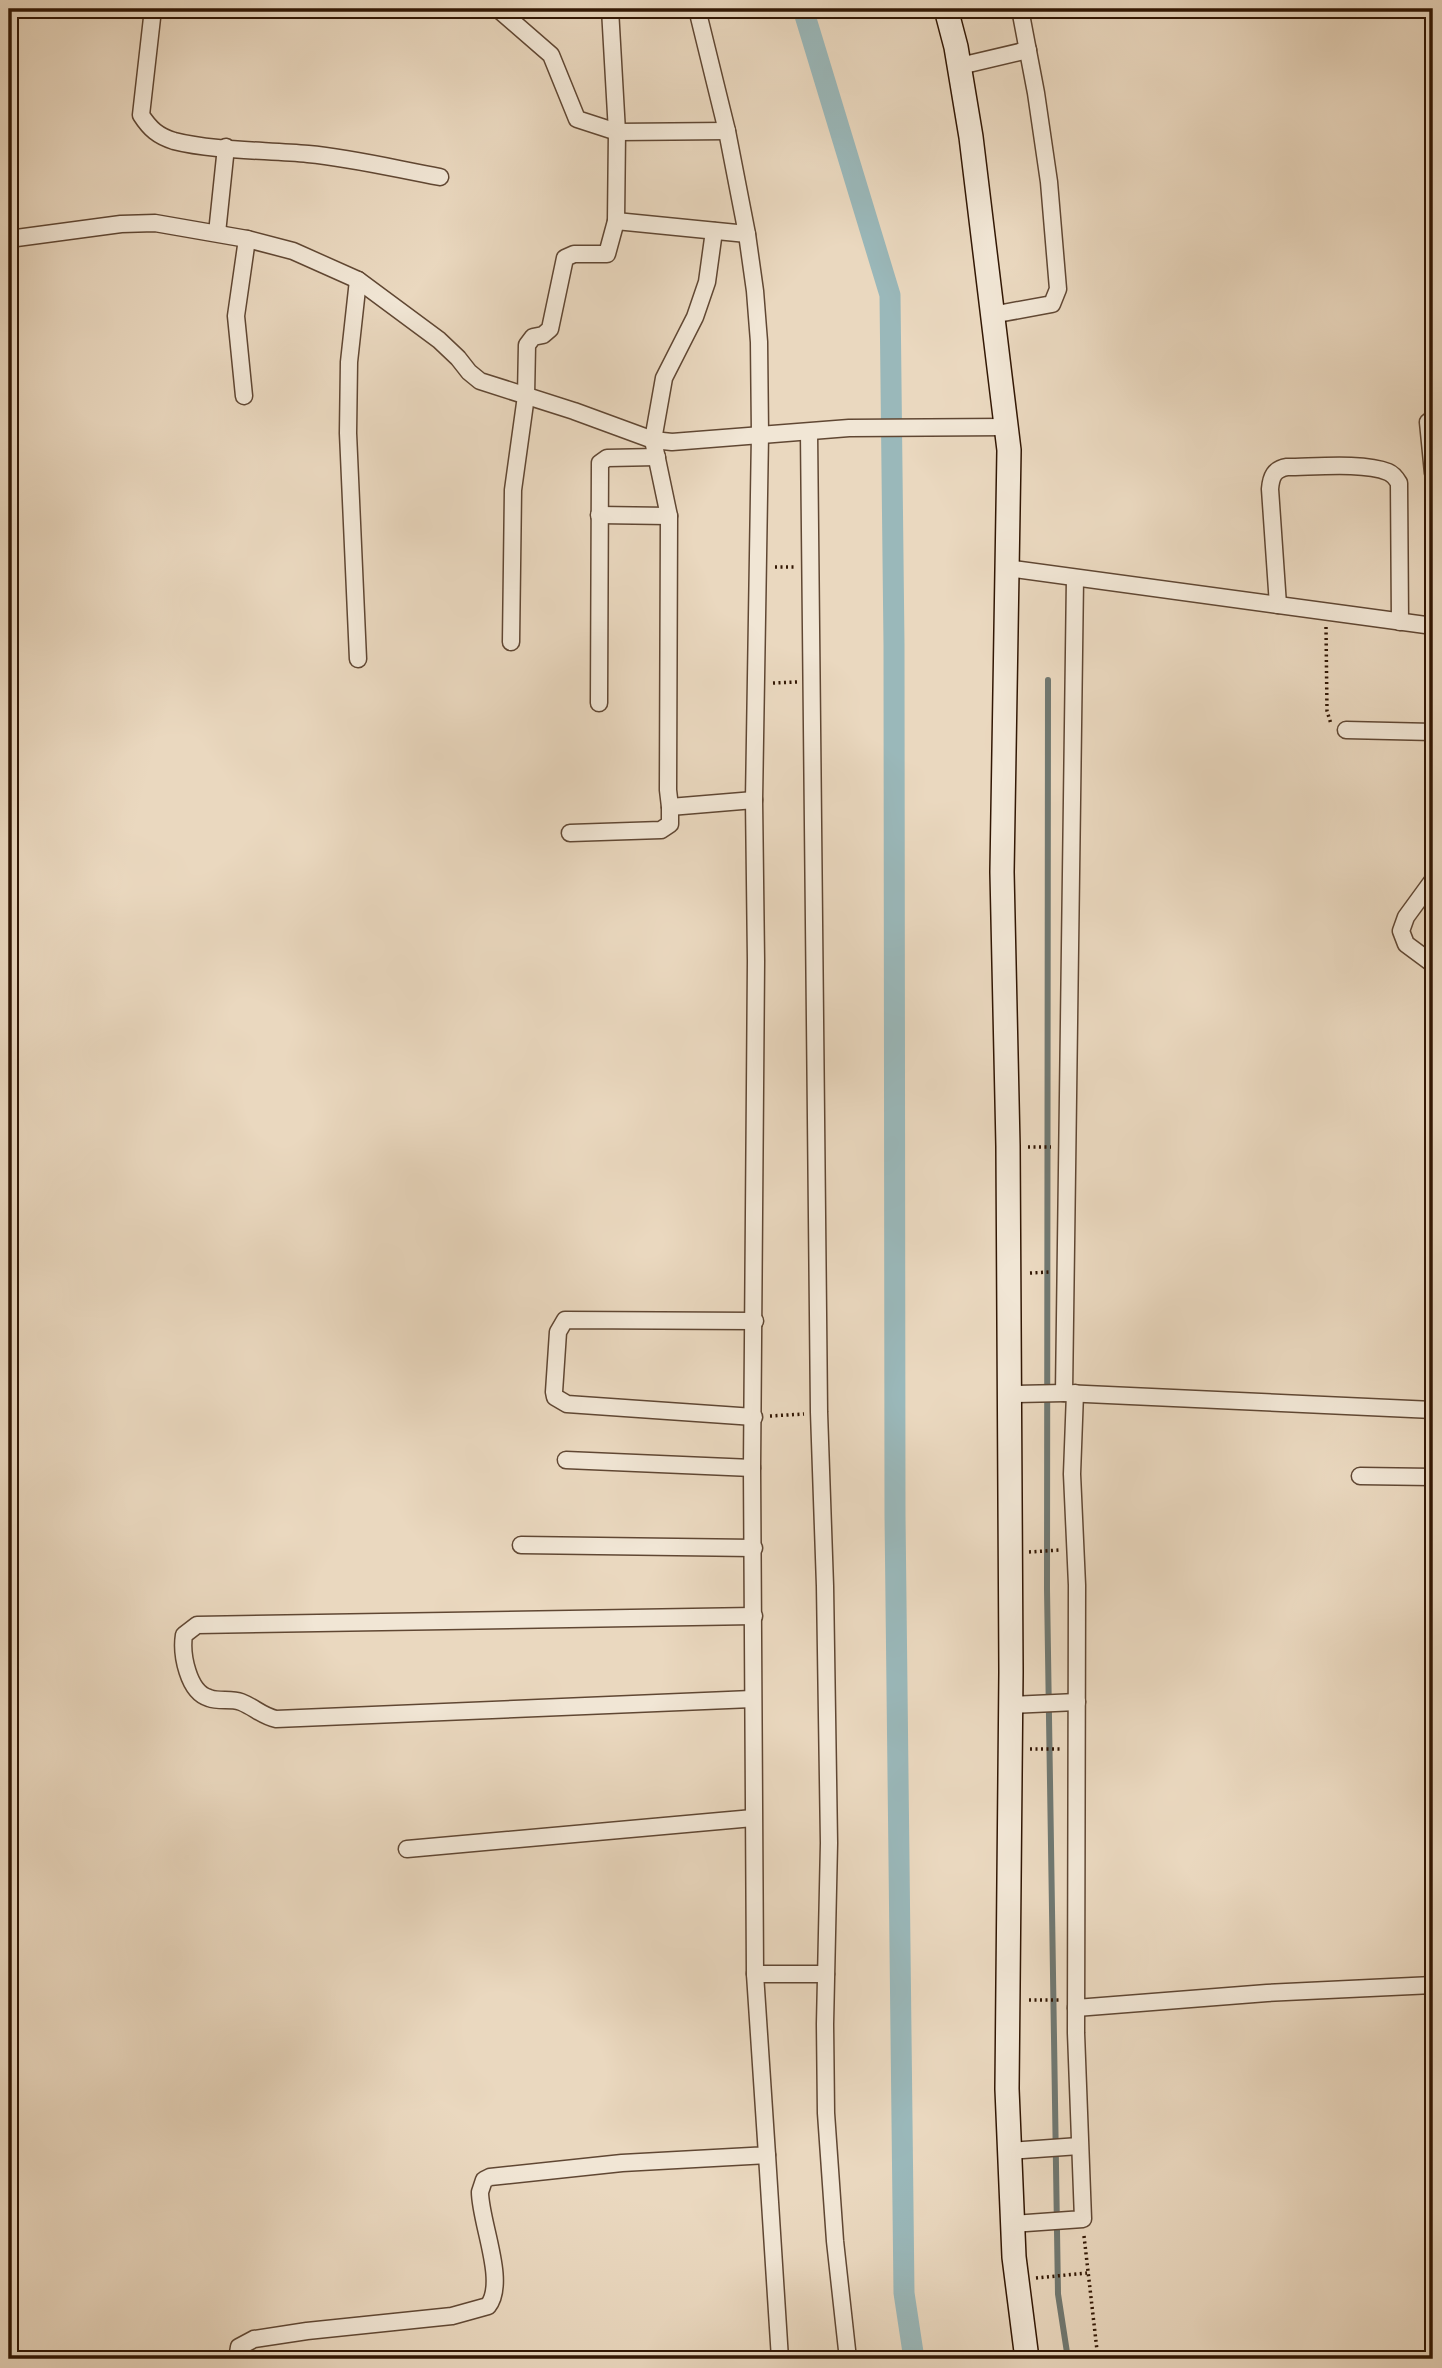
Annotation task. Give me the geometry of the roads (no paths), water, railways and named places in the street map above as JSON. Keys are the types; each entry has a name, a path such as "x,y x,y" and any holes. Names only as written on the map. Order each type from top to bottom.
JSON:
{"street":[{"path":"153,9 141,115 150,129 161,136 175,141 311,154 440,177"},
{"path":"498,9 551,55 577,119 617,132 727,131"},
{"path":"511,642 513,490 526,396 527,345 533,337 543,335 550,329 565,258 574,254 607,254 616,221 617,132 610,9"},
{"path":"697,9 727,131 747,234 756,304 760,434 754,800 757,961 755,1321 759,1417 752,1468 753,1818 755,1974 780,2359"},
{"path":"946,9 960,66 1008,427 1002,872 1010,1394 1011,1705 1007,2089 1013,2224 1027,2359"},
{"path":"992,315 1046,306 1054,302 1057,295 1057,260 1049,182 1020,9"},
{"path":"960,66 1028,50"},
{"path":"217,233 226,147"},
{"path":"616,221 747,234"},
{"path":"9,239 121,224 155,223 247,239 293,251 358,280 449,348 474,377 488,385 574,411 654,449"},
{"path":"570,833 662,831 670,824 667,629 669,516 654,449 664,378 695,317 707,282 714,230"},
{"path":"244,396 236,316 247,239"},
{"path":"358,280 349,362 348,433 358,659"},
{"path":"1428,422 1433,473"},
{"path":"599,704 600,463 607,458 654,449 672,442 760,434 849,428 1008,427"},
{"path":"809,432 819,1412 828,1711 827,2126 835,2241 848,2359"},
{"path":"1278,605 1270,489 1275,473 1279,468 1287,467 1355,467 1380,470 1389,472 1399,483 1400,622"},
{"path":"599,515 669,516"},
{"path":"1007,568 1433,626"},
{"path":"1013,2224 1083,2219 1070,2004 1071,1703 1077,1585 1070,1393 1075,578"},
{"path":"1346,730 1433,732"},
{"path":"670,807 754,800"},
{"path":"1433,880 1406,917 1401,931 1406,944 1433,964"},
{"path":"755,1321 565,1320 558,1332 554,1391 555,1397 567,1404 759,1417"},
{"path":"1010,1394 1070,1393 1433,1410"},
{"path":"566,1460 752,1468"},
{"path":"1360,1476 1433,1477"},
{"path":"521,1545 754,1548"},
{"path":"752,1699 276,1719 267,1717 240,1701 205,1697 195,1688 188,1672 183,1645 184,1636 197,1625 754,1616"},
{"path":"1011,1705 1071,1703"},
{"path":"407,1849 753,1818"},
{"path":"755,1974 827,1975"},
{"path":"1070,2004 1433,1985"},
{"path":"1009,2151 1079,2146"},
{"path":"237,2359 239,2347 254,2339 452,2316 488,2306 493,2295 493,2271 480,2192 484,2180 490,2177 622,2163 767,2155"}],"waterway":[{"path":"803,9 890,295 894,645 895,1515 904,2293 914,2359"},
{"path":"1048,680 1047,1589 1058,2294 1068,2359"}]}
